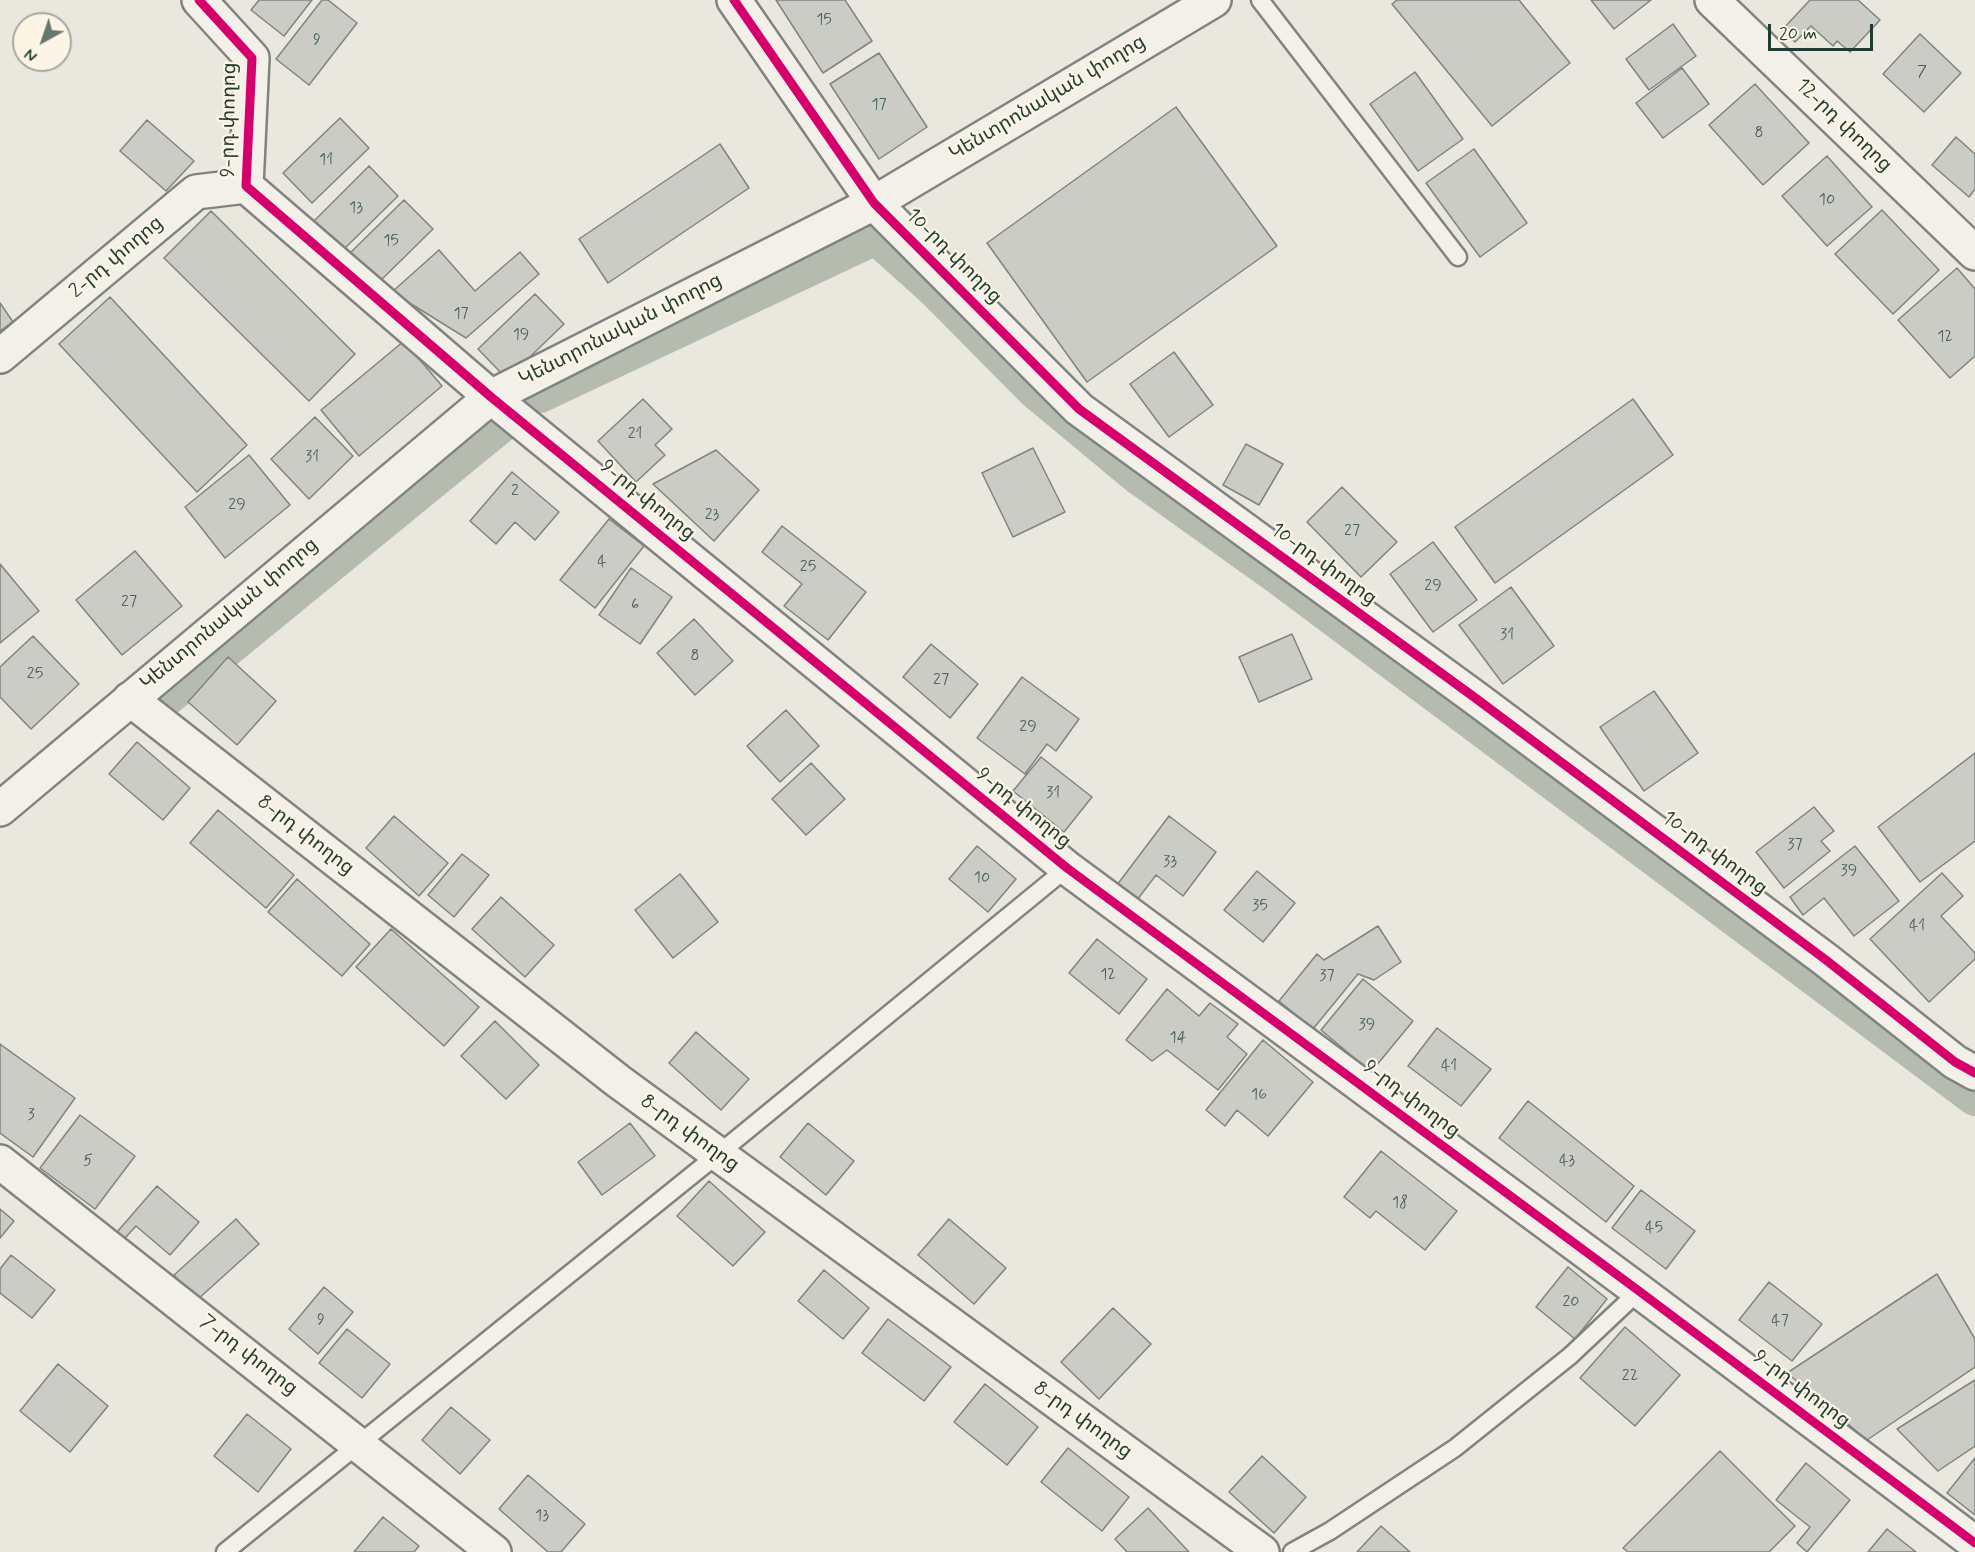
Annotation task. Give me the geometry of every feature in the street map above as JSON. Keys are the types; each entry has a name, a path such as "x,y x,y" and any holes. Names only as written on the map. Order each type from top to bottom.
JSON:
{"street":[{"name":"9-րդ փողոց","path":"199,0 252,58 246,186 491,398 1067,868 1975,1543"},
{"name":"10-րդ փողոց","path":"734,0 874,203 1079,409 1474,697 1816,952 1955,1062 1975,1073"},
{"name":"12-րդ փողոց","path":"1712,0 1975,253"},
{"name":"Կենտրոնական փողոց","path":"0,809 491,398 874,203 1197,4"},
{"name":"2-րդ փողոց","path":"0,356 196,192 246,186"},
{"name":"8-րդ փողոց","path":"130,699 618,1081 1262,1552"},
{"name":"7-րդ փողոց","path":"0,1162 494,1552"}],"lane":[{"path":"1260,0 1458,257"},
{"path":"225,1552 717,1155 1067,868"},
{"path":"1292,1552 1330,1531 1455,1448 1570,1356 1639,1291"}],"building":[{"path":"259,0 312,0 284,36 251,10"},
{"path":"322,0 328,0 357,23 309,85 276,59"},
{"path":"776,0 845,0 872,41 823,73"},
{"path":"1397,0 1519,0 1570,63 1492,126 1392,4"},
{"path":"1591,0 1651,0 1614,29"},
{"path":"1810,0 1858,0 1880,20 1850,52 1837,41 1833,46 1811,26 1795,42 1782,30"},
{"path":"1673,24 1696,56 1649,90 1626,59"},
{"path":"1920,34 1961,73 1924,112 1883,74"},
{"path":"879,53 927,127 879,159 830,84"},
{"path":"1682,68 1709,104 1663,138 1636,103"},
{"path":"1415,72 1463,139 1418,171 1370,104"},
{"path":"1755,84 1809,143 1763,185 1709,125"},
{"path":"1176,107 1277,246 1087,382 987,243"},
{"path":"340,118 369,148 312,203 283,173"},
{"path":"147,120 194,161 166,191 120,151"},
{"path":"1956,137 1975,154 1975,189 1969,197 1932,165"},
{"path":"720,144 749,188 608,283 579,239"},
{"path":"1474,149 1527,223 1480,257 1426,183"},
{"path":"1827,156 1872,207 1827,246 1782,196"},
{"path":"369,166 398,196 342,251 313,222"},
{"path":"404,200 433,229 377,284 348,255"},
{"path":"1882,210 1939,270 1893,314 1835,254"},
{"path":"211,211 355,354 309,401 164,258"},
{"path":"439,250 475,291 520,252 539,274 466,338 392,292"},
{"path":"1957,268 1975,289 1975,356 1950,378 1898,320"},
{"path":"535,294 564,324 507,379 478,349"},
{"path":"110,297 247,445 197,492 59,344"},
{"path":"0,303 13,322 0,331"},
{"path":"404,341 442,386 359,456 321,410"},
{"path":"1174,352 1213,405 1169,437 1130,384"},
{"path":"643,399 672,429 655,445 665,455 636,482 598,441"},
{"path":"1633,399 1673,455 1495,583 1455,527"},
{"path":"315,417 353,456 309,499 271,459"},
{"path":"1246,444 1283,464 1259,505 1223,485"},
{"path":"1033,448 1065,512 1013,537 982,473"},
{"path":"716,450 759,490 714,541 653,484"},
{"path":"249,455 290,505 225,558 185,507"},
{"path":"512,472 559,512 535,540 515,522 496,544 470,521"},
{"path":"1342,487 1397,542 1361,577 1307,522"},
{"path":"609,519 644,546 595,608 560,580"},
{"path":"782,526 866,592 828,640 784,606 802,584 762,552"},
{"path":"1433,542 1477,600 1433,632 1390,574"},
{"path":"135,551 182,606 122,655 76,600"},
{"path":"0,564 39,611 0,643"},
{"path":"631,568 672,597 640,644 599,615"},
{"path":"1511,587 1554,646 1503,684 1459,625"},
{"path":"694,619 733,661 695,695 657,653"},
{"path":"1292,634 1312,679 1259,702 1239,657"},
{"path":"33,636 79,684 31,729 0,697 0,667"},
{"path":"931,644 978,684 950,718 903,677"},
{"path":"228,657 276,701 237,745 188,702"},
{"path":"1022,677 1079,719 1056,751 1047,744 1025,774 977,738"},
{"path":"1654,691 1698,753 1644,791 1600,727"},
{"path":"786,710 819,746 780,782 747,746"},
{"path":"137,742 190,788 163,820 109,774"},
{"path":"1975,753 1975,841 1920,882 1878,827"},
{"path":"1041,757 1092,797 1064,832 1013,791"},
{"path":"811,763 845,799 806,835 772,799"},
{"path":"1814,807 1834,831 1821,841 1830,851 1784,888 1756,852"},
{"path":"218,810 294,875 266,908 190,843"},
{"path":"394,816 448,863 419,896 366,848"},
{"path":"1169,816 1216,852 1183,896 1156,875 1137,900 1117,885"},
{"path":"977,846 1016,879 988,912 949,879"},
{"path":"1855,846 1899,901 1854,936 1824,898 1803,915 1790,897"},
{"path":"462,854 489,875 454,917 428,895"},
{"path":"1257,871 1295,903 1263,942 1224,910"},
{"path":"1942,873 1963,896 1941,916 1975,953 1975,959 1929,1002 1870,939"},
{"path":"680,874 718,922 673,958 635,910"},
{"path":"297,879 370,944 342,976 268,912"},
{"path":"501,897 554,945 525,977 472,929"},
{"path":"1378,926 1401,962 1374,980 1358,974 1313,1029 1279,1001 1317,954 1324,960"},
{"path":"391,929 479,1007 444,1046 356,967"},
{"path":"1097,939 1147,979 1119,1014 1069,973"},
{"path":"1363,979 1413,1021 1371,1072 1321,1030"},
{"path":"1167,989 1199,1016 1210,1003 1238,1024 1227,1037 1247,1054 1218,1090 1167,1050 1152,1061 1126,1040"},
{"path":"495,1021 539,1065 506,1099 461,1056"},
{"path":"1437,1028 1491,1069 1461,1106 1408,1066"},
{"path":"696,1032 749,1079 721,1110 669,1063"},
{"path":"1263,1040 1313,1082 1268,1136 1237,1110 1225,1126 1206,1110"},
{"path":"0,1044 75,1098 33,1157 0,1133"},
{"path":"1528,1101 1634,1186 1606,1222 1499,1138"},
{"path":"80,1115 135,1156 95,1209 40,1168"},
{"path":"630,1123 655,1156 602,1195 578,1162"},
{"path":"808,1123 854,1161 826,1195 780,1157"},
{"path":"1381,1151 1457,1211 1425,1250 1376,1211 1370,1218 1344,1197"},
{"path":"709,1181 765,1232 733,1266 677,1216"},
{"path":"157,1186 199,1222 170,1255 136,1226 125,1238 117,1232"},
{"path":"1641,1190 1695,1231 1666,1269 1612,1228"},
{"path":"0,1209 14,1221 0,1238"},
{"path":"236,1219 259,1244 197,1300 174,1275"},
{"path":"949,1219 1006,1268 974,1304 918,1255"},
{"path":"11,1255 55,1290 32,1318 0,1293 0,1269"},
{"path":"1568,1267 1607,1299 1575,1339 1536,1307"},
{"path":"824,1270 869,1308 843,1339 798,1301"},
{"path":"1937,1274 1975,1339 1975,1367 1867,1440 1787,1373"},
{"path":"1769,1282 1822,1324 1792,1361 1739,1320"},
{"path":"324,1287 353,1312 318,1354 289,1329"},
{"path":"1113,1308 1151,1344 1099,1399 1061,1362"},
{"path":"888,1319 951,1367 924,1401 862,1353"},
{"path":"1625,1327 1680,1375 1635,1426 1580,1378"},
{"path":"347,1329 390,1364 362,1398 319,1363"},
{"path":"58,1364 108,1406 70,1452 20,1411"},
{"path":"1975,1380 1975,1446 1938,1471 1897,1429"},
{"path":"985,1384 1038,1427 1007,1465 954,1422"},
{"path":"451,1407 490,1440 460,1474 422,1440"},
{"path":"247,1414 291,1449 258,1492 214,1456"},
{"path":"1068,1448 1129,1497 1102,1531 1041,1482"},
{"path":"1720,1451 1795,1526 1769,1552 1628,1552 1623,1548"},
{"path":"1262,1456 1306,1497 1274,1533 1229,1492"},
{"path":"1975,1458 1975,1515 1947,1493"},
{"path":"1806,1463 1850,1500 1807,1552 1797,1543 1810,1527 1776,1500"},
{"path":"528,1475 585,1524 561,1552 548,1552 499,1509"},
{"path":"1148,1508 1189,1552 1127,1552 1115,1539"},
{"path":"383,1517 419,1546 414,1552 354,1552"},
{"path":"1381,1526 1410,1552 1357,1552"},
{"path":"1887,1529 1916,1552 1868,1552"}],"waterway":[{"path":"540,395 876,237 934,289 1036,392 1136,475 1280,578 1975,1098"},
{"path":"167,698 506,421"}],"cycle path":[{"path":"199,0 252,58 246,186 491,397 1067,868 1975,1543"},
{"path":"734,0 874,203 1079,409 1474,697 1826,960 1955,1062 1975,1073"}]}
